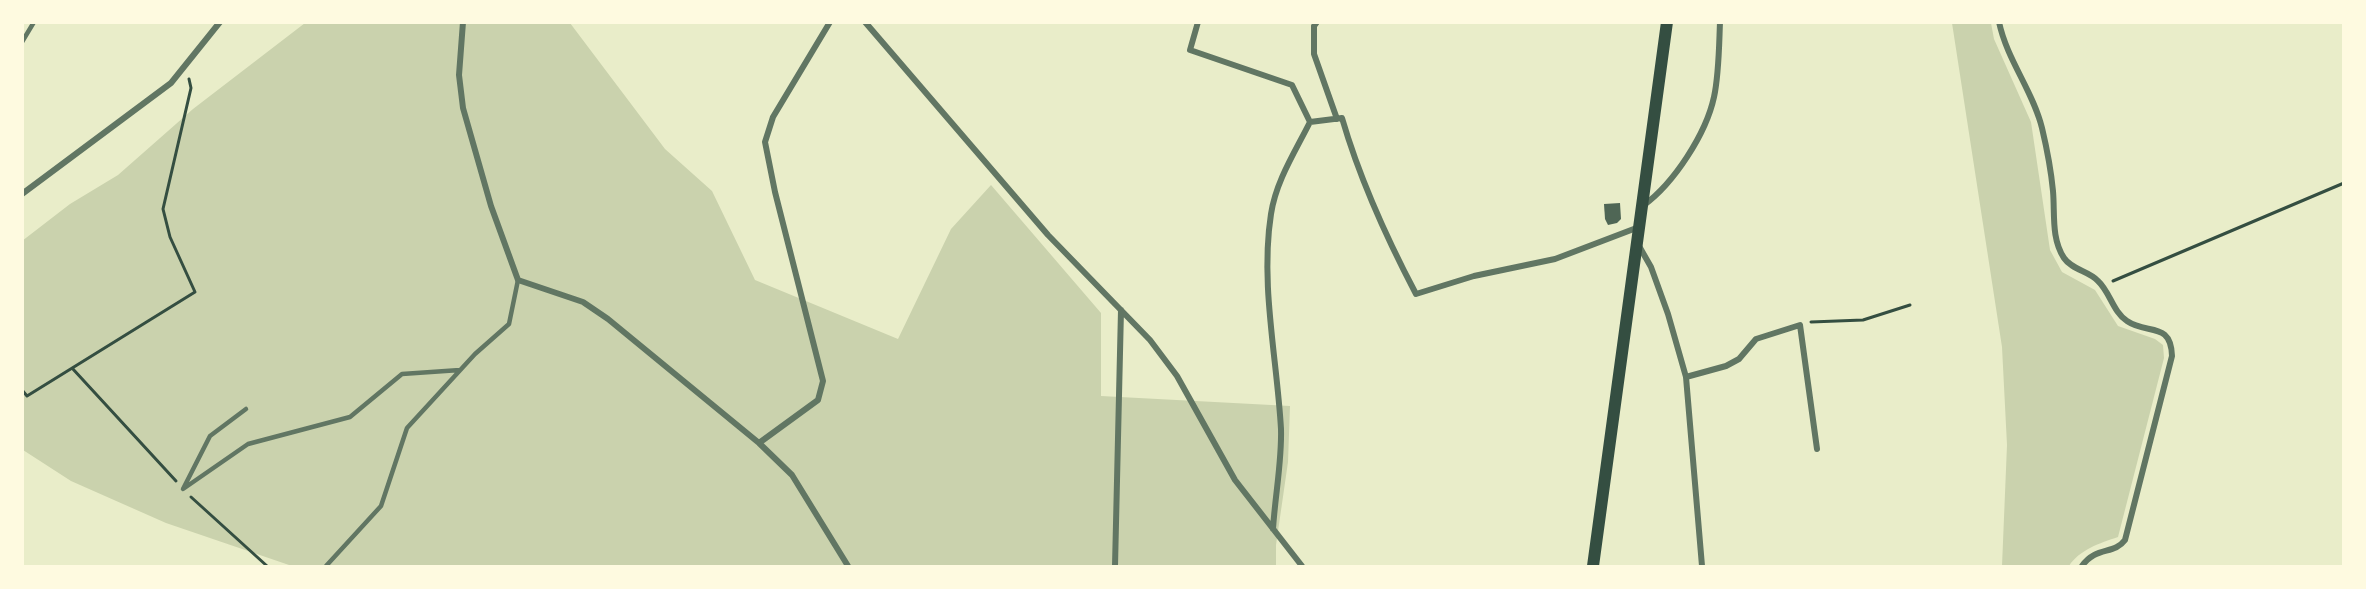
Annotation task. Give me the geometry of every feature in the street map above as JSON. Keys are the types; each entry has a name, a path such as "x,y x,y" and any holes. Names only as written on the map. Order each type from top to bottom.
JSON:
{"main road":[{"path":"1593,567 1667,22"}],"street":[{"path":"22,194 146,104 171,83 220,22"},
{"path":"463,22 459,75 463,108 491,206 518,280 583,302 608,319 759,443 792,475 848,567"},
{"path":"759,443 818,400 823,381 775,192 765,142 778,108 830,22"},
{"path":"865,22 1048,235 1150,340 1177,376 1235,480 1302,567"},
{"path":"1197,22 1190,50 1292,85 1310,122"},
{"path":"1317,22 1314,26 1314,54 1337,119"},
{"path":"1642,207 1663,192 1708,119 1715,96 1719,22"},
{"path":"1999,22 2037,107 2050,166 2053,220 2059,248 2065,260 2103,285 2118,312 2128,322 2160,331 2168,337 2172,356 2125,540 2121,546 2090,556 2082,567"},
{"path":"1310,122 1342,118 1356,169 1384,234 1416,294 1474,276 1555,259 1639,227"},
{"path":"1273,529 1281,431 1268,249 1271,213 1281,178 1310,122"},
{"path":"1637,243 1651,267 1668,314 1686,377 1702,567"},
{"path":"1115,567 1121,310"},
{"path":"1686,377 1726,366 1739,359 1756,339 1800,325 1817,449"}],"lane":[{"path":"22,42 34,22"},
{"path":"326,567 381,506 407,428 460,370 509,324 518,280"},
{"path":"183,489 248,444 350,417 402,374 460,370"},
{"path":"183,489 210,436 246,409"}],"path":[{"path":"22,390 27,396 195,292 170,237 163,209 191,87 187,63"},
{"path":"2103,285 2343,183"},
{"path":"1800,325 1821,320 1863,320 1910,305"},
{"path":"72,368 183,489 267,567"}],"green space":[{"path":"305,23 570,23 665,149 712,191 755,280 898,339 951,229 991,185 1101,313 1101,396 1290,406 1288,462 1276,545 1276,566 292,566 166,523 71,481 23,450 22,241 70,204 118,175 193,109"},
{"path":"1952,23 1991,23 1994,39 2031,122 2050,250 2062,272 2095,290 2118,326 2155,339 2163,345 2164,358 2118,537 2084,551 2069,566 2002,566 2007,445 2002,347"}],"building":[{"path":"1620,203 1621,219 1617,223 1608,225 1605,219 1604,204"}]}
